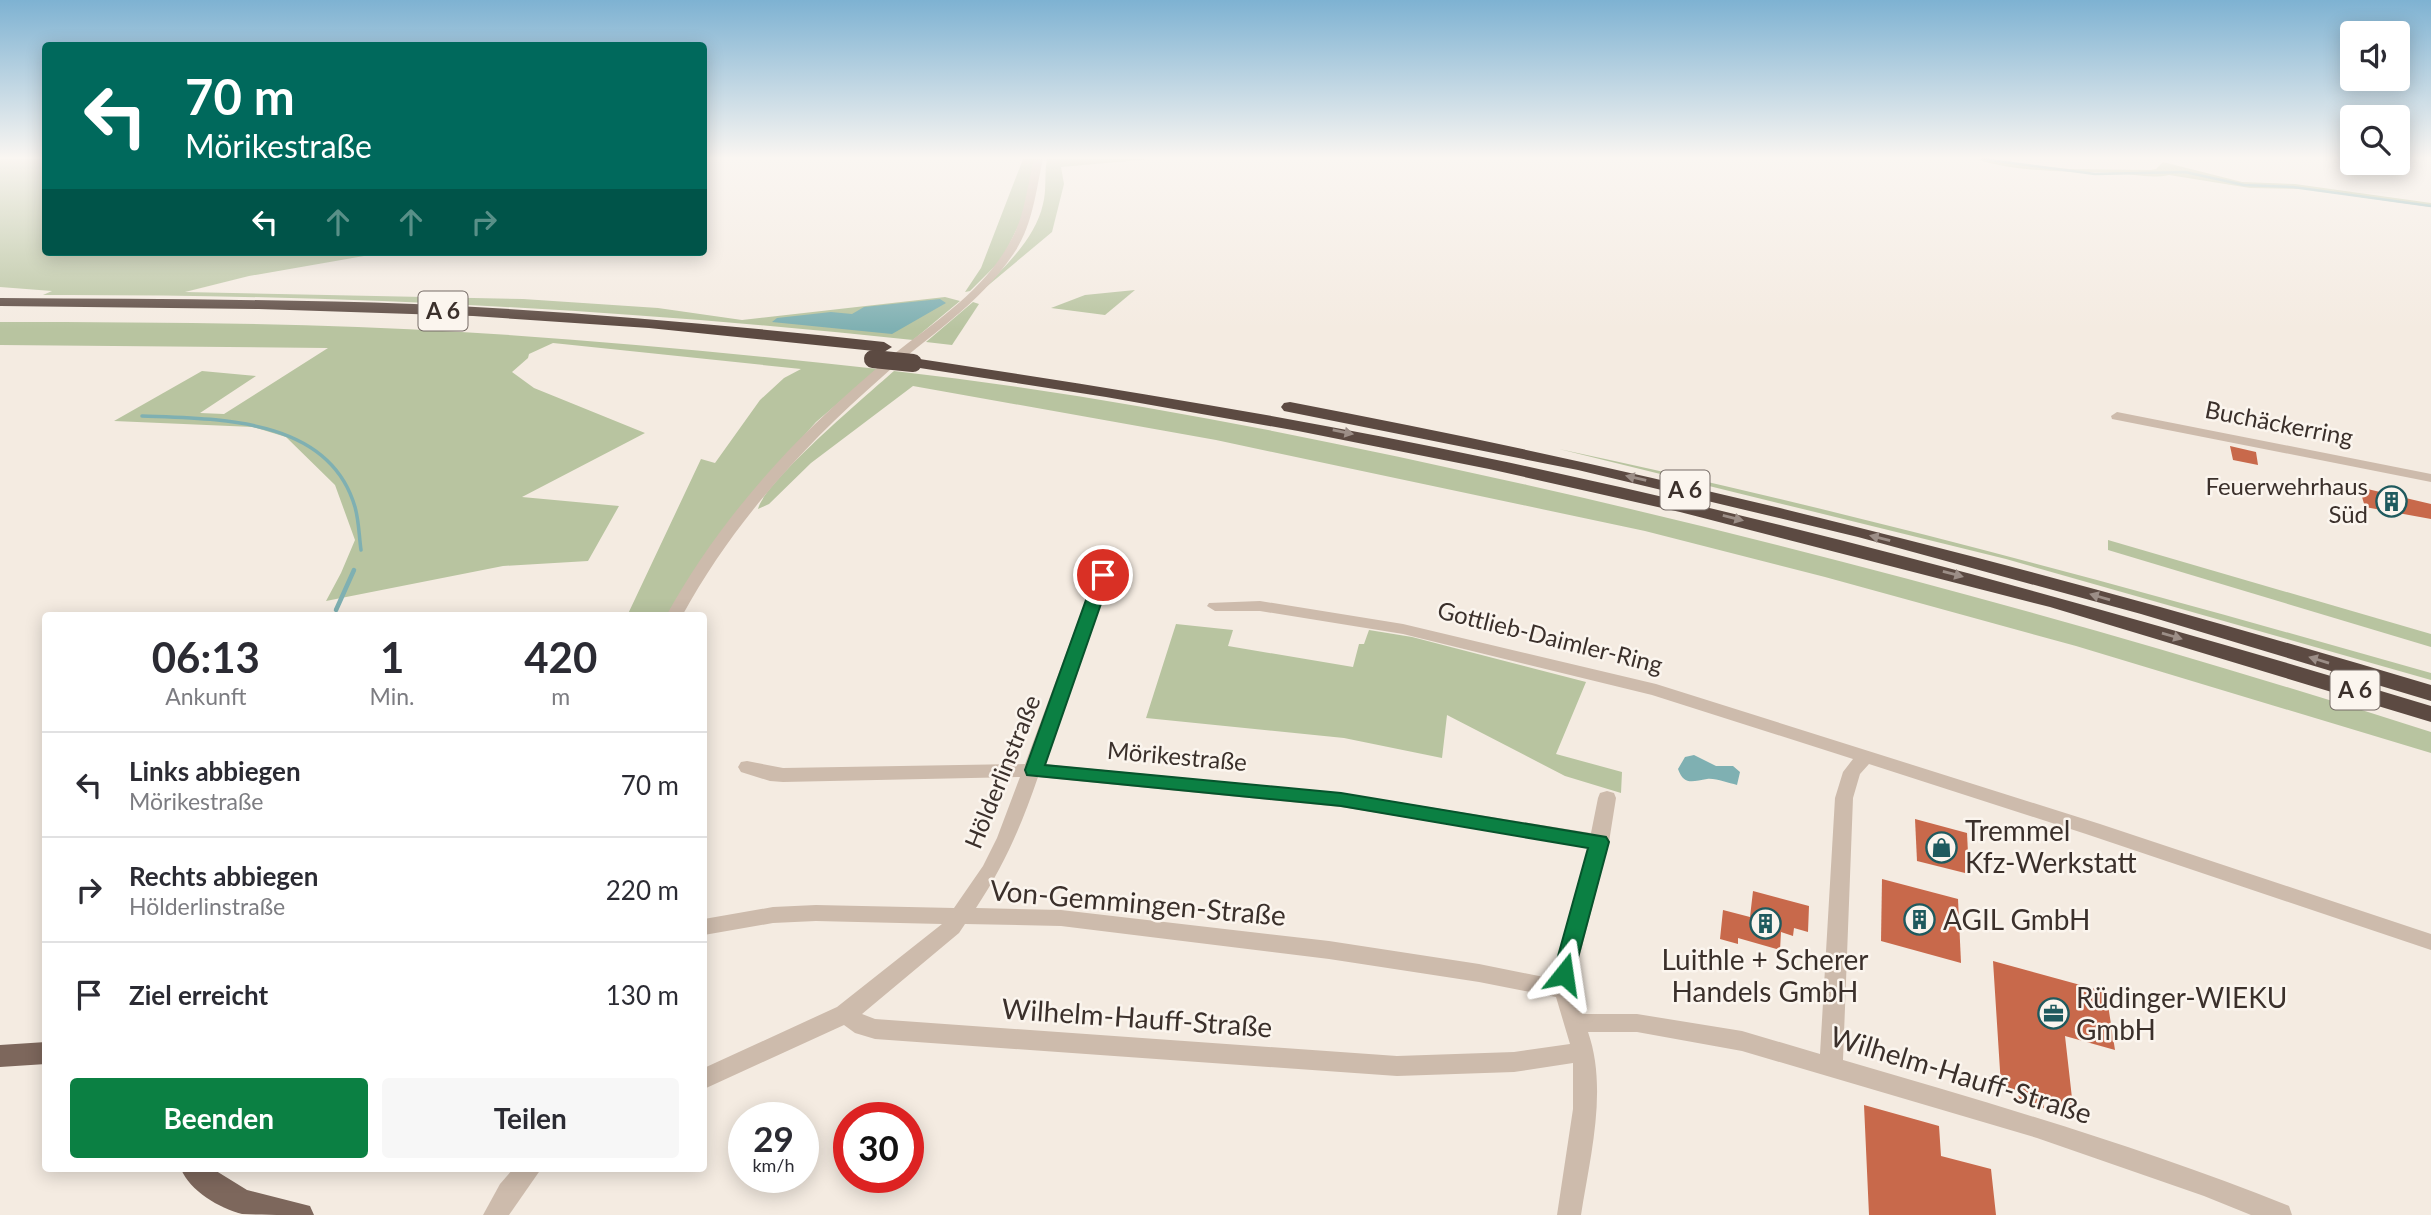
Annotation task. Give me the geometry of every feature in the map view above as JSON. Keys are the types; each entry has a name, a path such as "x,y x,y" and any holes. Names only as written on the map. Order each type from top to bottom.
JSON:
{"highway":[{"name":"A 6","path":"0,302 232,304 464,312 646,323 879,353"},
{"name":"A 6","path":"0,314 234,316 462,323 633,334 918,357 1260,402 1441,436 1647,481 2042,580 2431,693"},
{"name":"A 6","path":"918,357 1246,414 1620,492 1963,577 2279,667 2431,714"}],"main road":[{"path":"0,1056 42,1052"},
{"path":"197,1172 215,1188 248,1204 286,1214"}],"street":[{"path":"676,612 731,526 768,478 807,437 994,273 1011,251 1029,216"},
{"name":"Buchäckerring","path":"2117,416 2431,478"},
{"name":"Hölderlinstraße","path":"845,1014 934,944 961,915 1007,838 1103,575"},
{"name":"Gottlieb-Daimler-Ring","path":"1214,606 1260,607 1403,629 1656,690 2093,829 2431,942"},
{"path":"1831,1066 1844,798 1852,772 1865,757"},
{"name":"Mörikestraße","path":"747,767 783,775 1034,770 1341,800 1599,842"},
{"path":"1569,1215 1585,1109 1584,1052 1564,990 1564,974 1599,842 1607,798"},
{"name":"Von-Gemmingen-Straße","path":"707,926 773,915 816,913 1061,919 1329,950 1479,973 1564,990"},
{"path":"707,1078 845,1014"},
{"name":"Wilhelm-Hauff-Straße","path":"845,1014 863,1026 875,1029 1397,1066 1514,1062 1584,1052"},
{"name":"Wilhelm-Hauff-Straße","path":"1574,1023 1637,1023 1742,1041 2037,1127 2207,1185 2280,1215"},
{"path":"495,1215 509,1192 527,1172"}],"green space":[{"path":"0,216 42,216 42,256 364,256 249,276 185,292 523,299 658,308 742,320 945,297 960,301 913,340 587,312 261,297 43,295 52,291 0,287"},
{"path":"1001,216 1023,216 1002,259 970,291 965,292 981,268"},
{"path":"1056,216 1052,232 979,293 1026,241 1039,217"},
{"path":"1135,290 1105,315 1051,308 1085,295"},
{"path":"973,302 979,304 952,345 926,342"},
{"path":"0,322 346,327 565,339 878,369 816,422 770,474 672,612 629,612 701,459 715,463 760,400 784,378 801,369 553,343 529,354 512,372 534,388 645,433 522,497 619,506 588,561 503,566 326,601 355,540 335,485 286,437 253,427 114,421 202,371 256,376 200,413 224,414 328,348 0,345"},
{"path":"894,371 1053,392 1212,419 1527,485 1755,539 2094,630 2431,732 2431,753 2076,646 1645,531 1216,440 913,386 811,463 769,504 758,509 764,496 778,479"},
{"path":"1559,449 1779,499 1997,553 2431,673 2431,680 2006,559"},
{"path":"2108,540 2431,634 2431,647 2108,550"},
{"path":"1176,624 1233,630 1228,646 1353,667 1359,644 1364,644 1369,630 1412,637 1586,682 1556,754 1622,772 1621,793 1565,776 1447,715 1442,758 1344,738 1146,718"}],"water":[{"path":"940,299 946,303 892,334 772,322 777,318 831,312 852,314 864,307"},
{"path":"1694,755 1716,766 1733,766 1740,772 1737,785 1714,779 1693,781 1683,778 1678,769 1685,757"}],"building":[{"path":"2230,446 2256,452 2258,465 2233,460"},
{"name":"Feuerwehrhaus Süd","path":"2359,487 2431,504 2431,519 2365,507"},
{"name":"Tremmel Kfz-Werkstatt","path":"1915,819 1967,833 1969,874 1917,861"},
{"name":"AGIL GmbH","path":"1882,879 1958,899 1961,963 1881,941"},
{"name":"Luithle + Scherer Handels GmbH","path":"1753,891 1809,906 1808,932 1794,928 1793,936 1781,932 1780,950 1738,938 1738,944 1720,939 1723,910 1750,917"},
{"name":"Rüdinger-WIEKU GmbH","path":"1993,961 2106,992 2115,1050 2065,1036 2073,1107 2043,1098 2044,1108 2019,1100 2018,1091 2001,1086"},
{"path":"1864,1105 1939,1126 1941,1156 1991,1169 1996,1215 1869,1215"}],"waterway":[{"path":"142,416 236,422 296,439 321,455 342,477 355,507 361,550"},
{"path":"336,610 354,570"}],"place":[{"name":"Feuerwehrhaus Süd","path":"2391,501"},
{"name":"Tremmel Kfz-Werkstatt","path":"1942,847"},
{"name":"AGIL GmbH","path":"1920,920"},
{"name":"Luithle + Scherer Handels GmbH","path":"1765,923"},
{"name":"Rüdinger-WIEKU GmbH","path":"2053,1014"}],"route":[{"path":"1103,575 1034,770 1341,800 1599,842 1564,974"}]}
